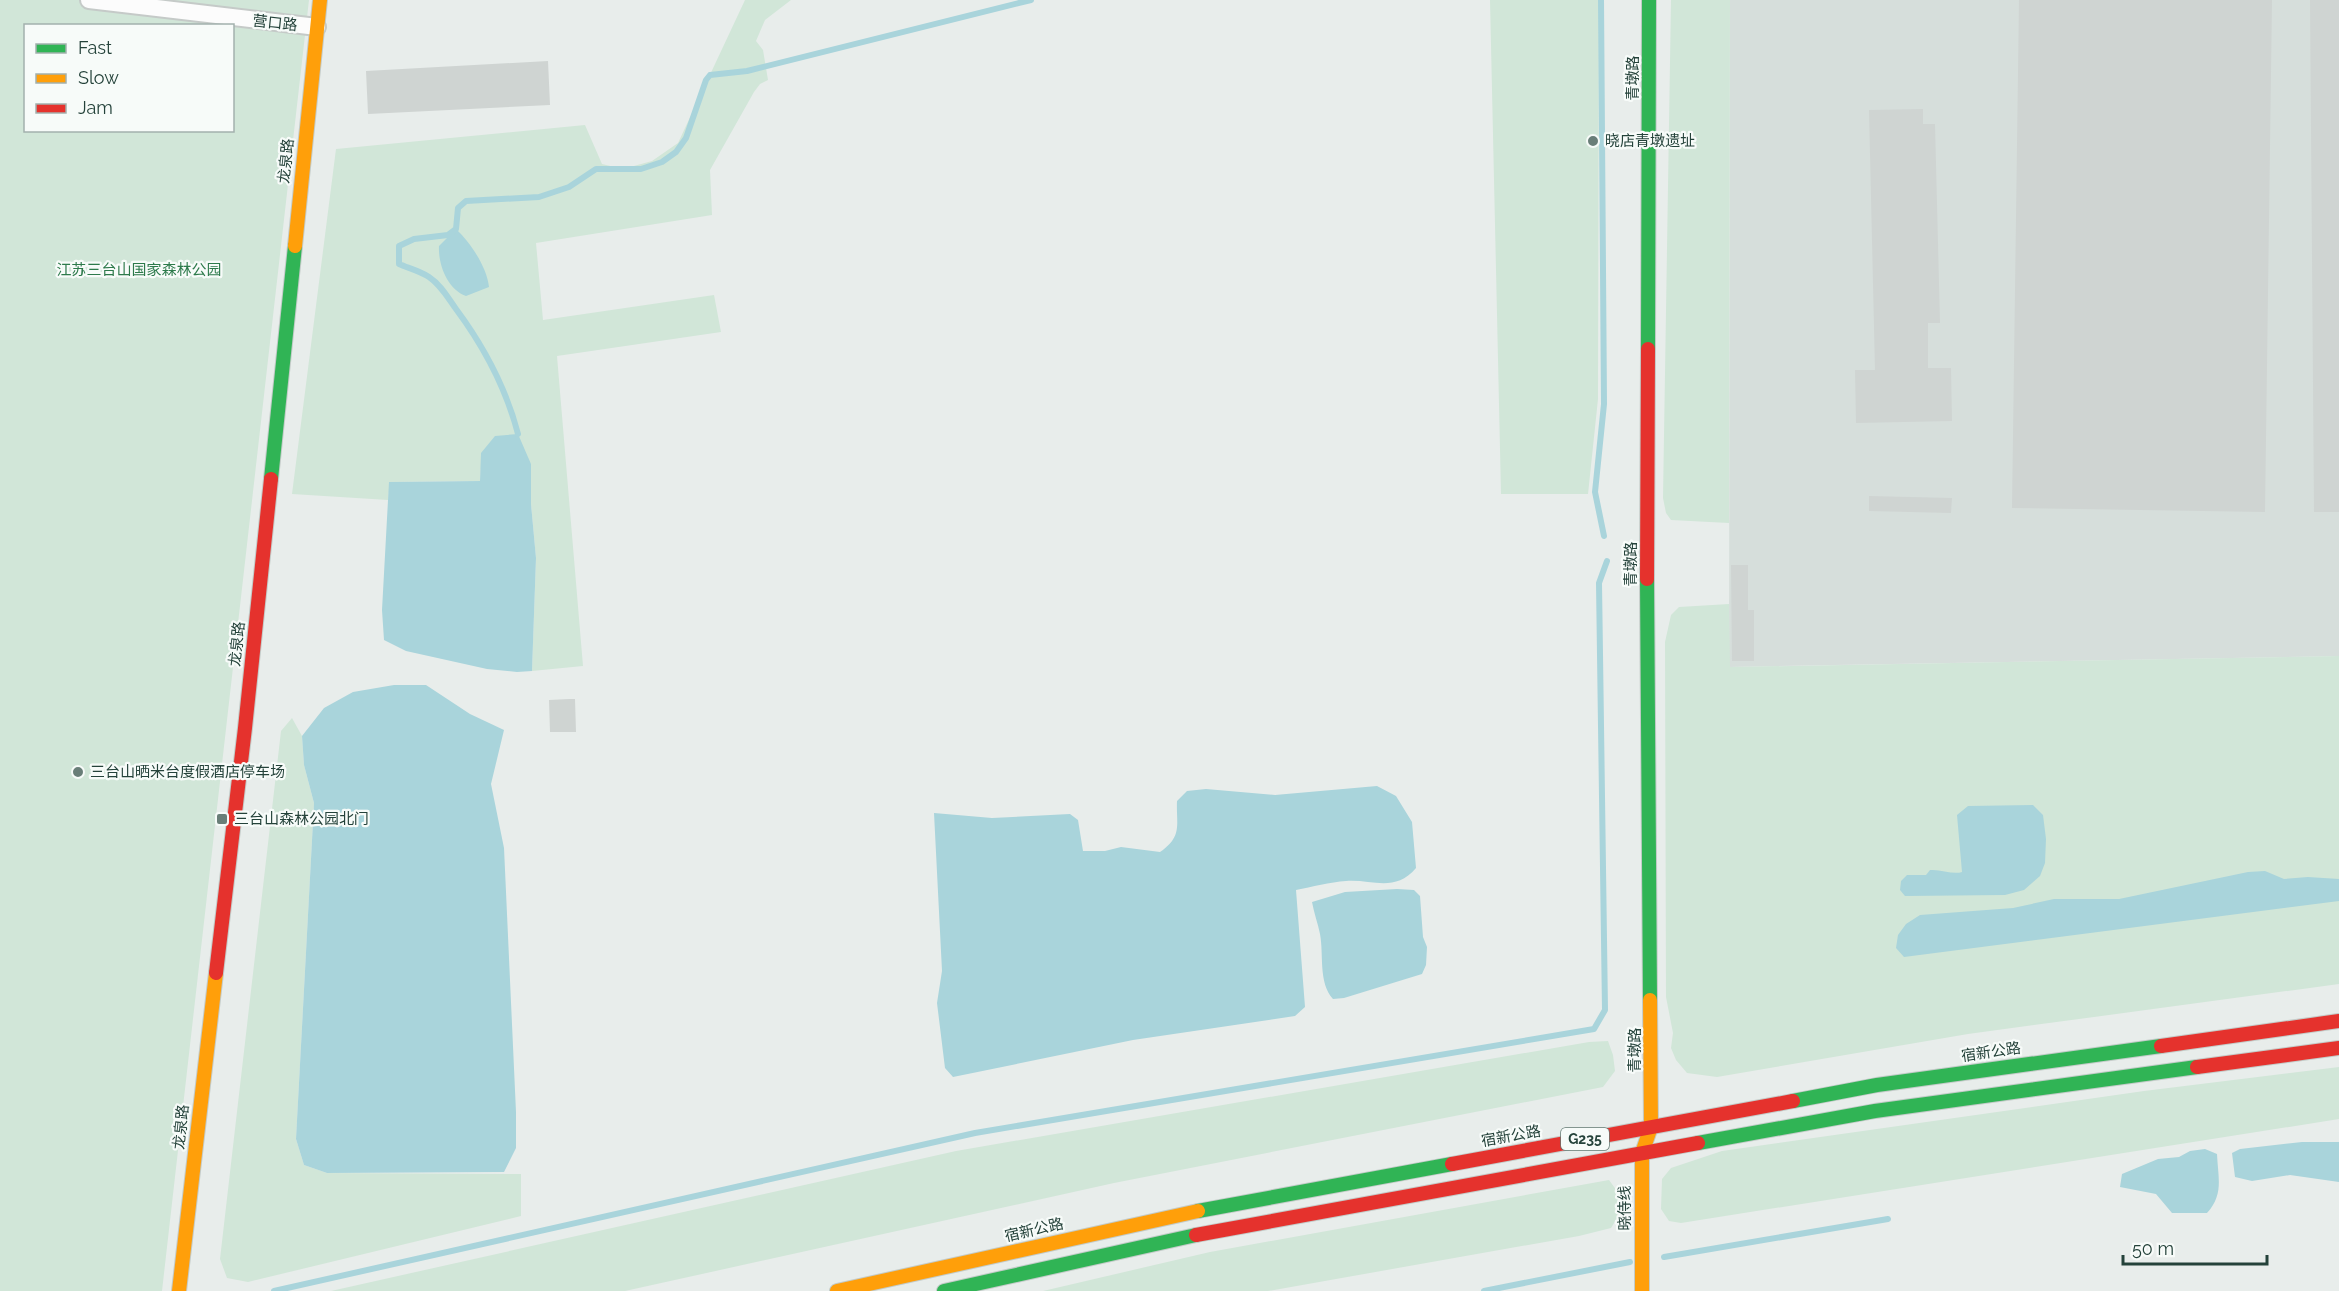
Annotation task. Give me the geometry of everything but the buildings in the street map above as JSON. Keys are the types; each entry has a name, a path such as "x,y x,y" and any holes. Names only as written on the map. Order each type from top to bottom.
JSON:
{"main road":[{"name":"龙泉路","path":"179,1291 244,728 320,0"},
{"name":"青墩路","path":"1650,0 1647,547 1652,1127"},
{"name":"宿新公路","path":"837,1291 1196,1211 1876,1085 2339,1021"},
{"name":"G235","path":"944,1291 1189,1236 1875,1111 2339,1048"},
{"name":"晓侍线","path":"1642,1291 1642,1153 1652,1127"}],"street":[{"name":"营口路","path":"89,0 317,27"}],"shaded area":[{"path":"1730,0 2339,0 2339,656 1729,667"}],"green space":[{"name":"江苏三台山国家森林公园","path":"0,0 309,0 162,1291 0,1291"},
{"path":"745,0 791,0 765,20 756,41 763,50 768,80 760,84 754,92 710,170 712,215 536,243 543,320 714,295 721,332 557,356 583,666 532,671 536,558 531,504 531,464 495,437 482,453 480,481 390,482 388,500 292,494 336,149 585,125 602,164 623,169 652,161 678,143"},
{"path":"1490,0 1599,0 1598,399 1588,494 1501,494"},
{"path":"1671,0 1730,0 1729,523 1671,520 1666,513 1663,498"},
{"path":"1729,604 1730,667 2339,656 2339,984 1968,1034 1717,1077 1687,1073 1676,1060 1671,1048 1673,1033 1666,997 1665,642 1671,615 1679,607"},
{"path":"292,718 302,736 304,765 314,803 296,1139 304,1165 327,1173 521,1174 521,1216 248,1282 227,1278 220,1259 281,731"},
{"path":"1608,1041 1615,1071 1603,1087 1114,1183 625,1291 331,1291 956,1151 1589,1042"},
{"path":"2339,1067 2339,1119 1681,1223 1669,1221 1661,1209 1662,1179 1671,1168 1722,1151 2144,1091"},
{"path":"1609,1180 1620,1195 1619,1215 1611,1228 1579,1236 1268,1291 1043,1291 1210,1252"}],"water":[{"path":"456,229 477,255 488,279 489,287 466,296 459,293 449,282 440,260 439,246"},
{"path":"518,434 531,464 531,504 536,558 532,671 487,669 406,651 384,640 382,610 389,482 480,481 481,453 495,436"},
{"path":"394,685 426,685 470,714 504,730 491,784 504,848 516,1112 516,1148 504,1172 327,1173 304,1165 296,1139 314,803 304,765 302,736 324,708 353,692"},
{"path":"1377,786 1396,796 1412,822 1416,868 1408,876 1391,883 1346,881 1296,890 1305,1007 1295,1016 1133,1040 953,1077 945,1068 937,1003 942,971 934,813 992,818 1070,814 1078,820 1083,851 1105,851 1121,847 1160,852 1175,835 1177,801 1187,791 1206,789 1275,795"},
{"path":"2033,805 2043,815 2046,839 2045,863 2040,876 2024,890 2005,895 1905,896 1900,890 1901,881 1907,875 1926,875 1930,870 1962,872 1957,815 1968,806"},
{"path":"2265,871 2284,879 2308,877 2339,879 2339,901 1904,957 1896,948 1898,935 1906,924 1920,915 2013,908 2054,899 2119,899 2248,872"},
{"path":"1414,890 1420,896 1423,937 1427,947 1426,965 1422,974 1344,998 1333,999 1323,976 1320,934 1312,902 1345,892"},
{"path":"2302,1142 2339,1142 2339,1182 2290,1175 2252,1181 2235,1177 2232,1153 2240,1149"},
{"path":"2205,1149 2217,1154 2219,1178 2216,1199 2207,1213 2172,1213 2156,1194 2120,1187 2122,1174 2158,1159 2179,1157 2190,1151"}],"waterway":[{"path":"518,434 501,385 476,339 447,296 433,280 399,264 399,246 414,239 448,235 456,229 458,208 466,201 539,197 569,187 596,169 641,169 662,162 676,152 686,138 706,80 710,75 747,71 1031,0"},
{"path":"1601,0 1604,404 1595,492 1604,536"},
{"path":"274,1291 975,1133 1594,1029 1605,1010 1599,583 1607,561"},
{"path":"1664,1257 1888,1219"},
{"path":"1484,1291 1630,1262"}],"traffic: fast":[{"path":"1648,349 1649,0"},
{"path":"271,479 295,246"},
{"path":"1647,579 1650,1000"},
{"path":"1793,1101 1877,1085 2161,1046"},
{"path":"1698,1143 1875,1111 2197,1067"},
{"path":"1198,1211 1452,1164"},
{"path":"944,1291 1196,1235"}],"traffic: slow":[{"path":"295,246 320,0"},
{"path":"179,1291 216,973"},
{"path":"1642,1291 1642,1153 1651,1127 1650,1000"},
{"path":"837,1291 1198,1211"}],"traffic: jam":[{"path":"1647,579 1648,349"},
{"path":"216,973 271,479"},
{"path":"2161,1046 2339,1021"},
{"path":"2197,1067 2339,1048"},
{"path":"1452,1164 1793,1101"},
{"path":"1196,1235 1698,1143"}],"place":[{"name":"晓店青墩遗址","path":"1593,141"},
{"name":"三台山晒米台度假酒店停车场","path":"78,772"},
{"name":"三台山森林公园北门","path":"222,819"}]}
